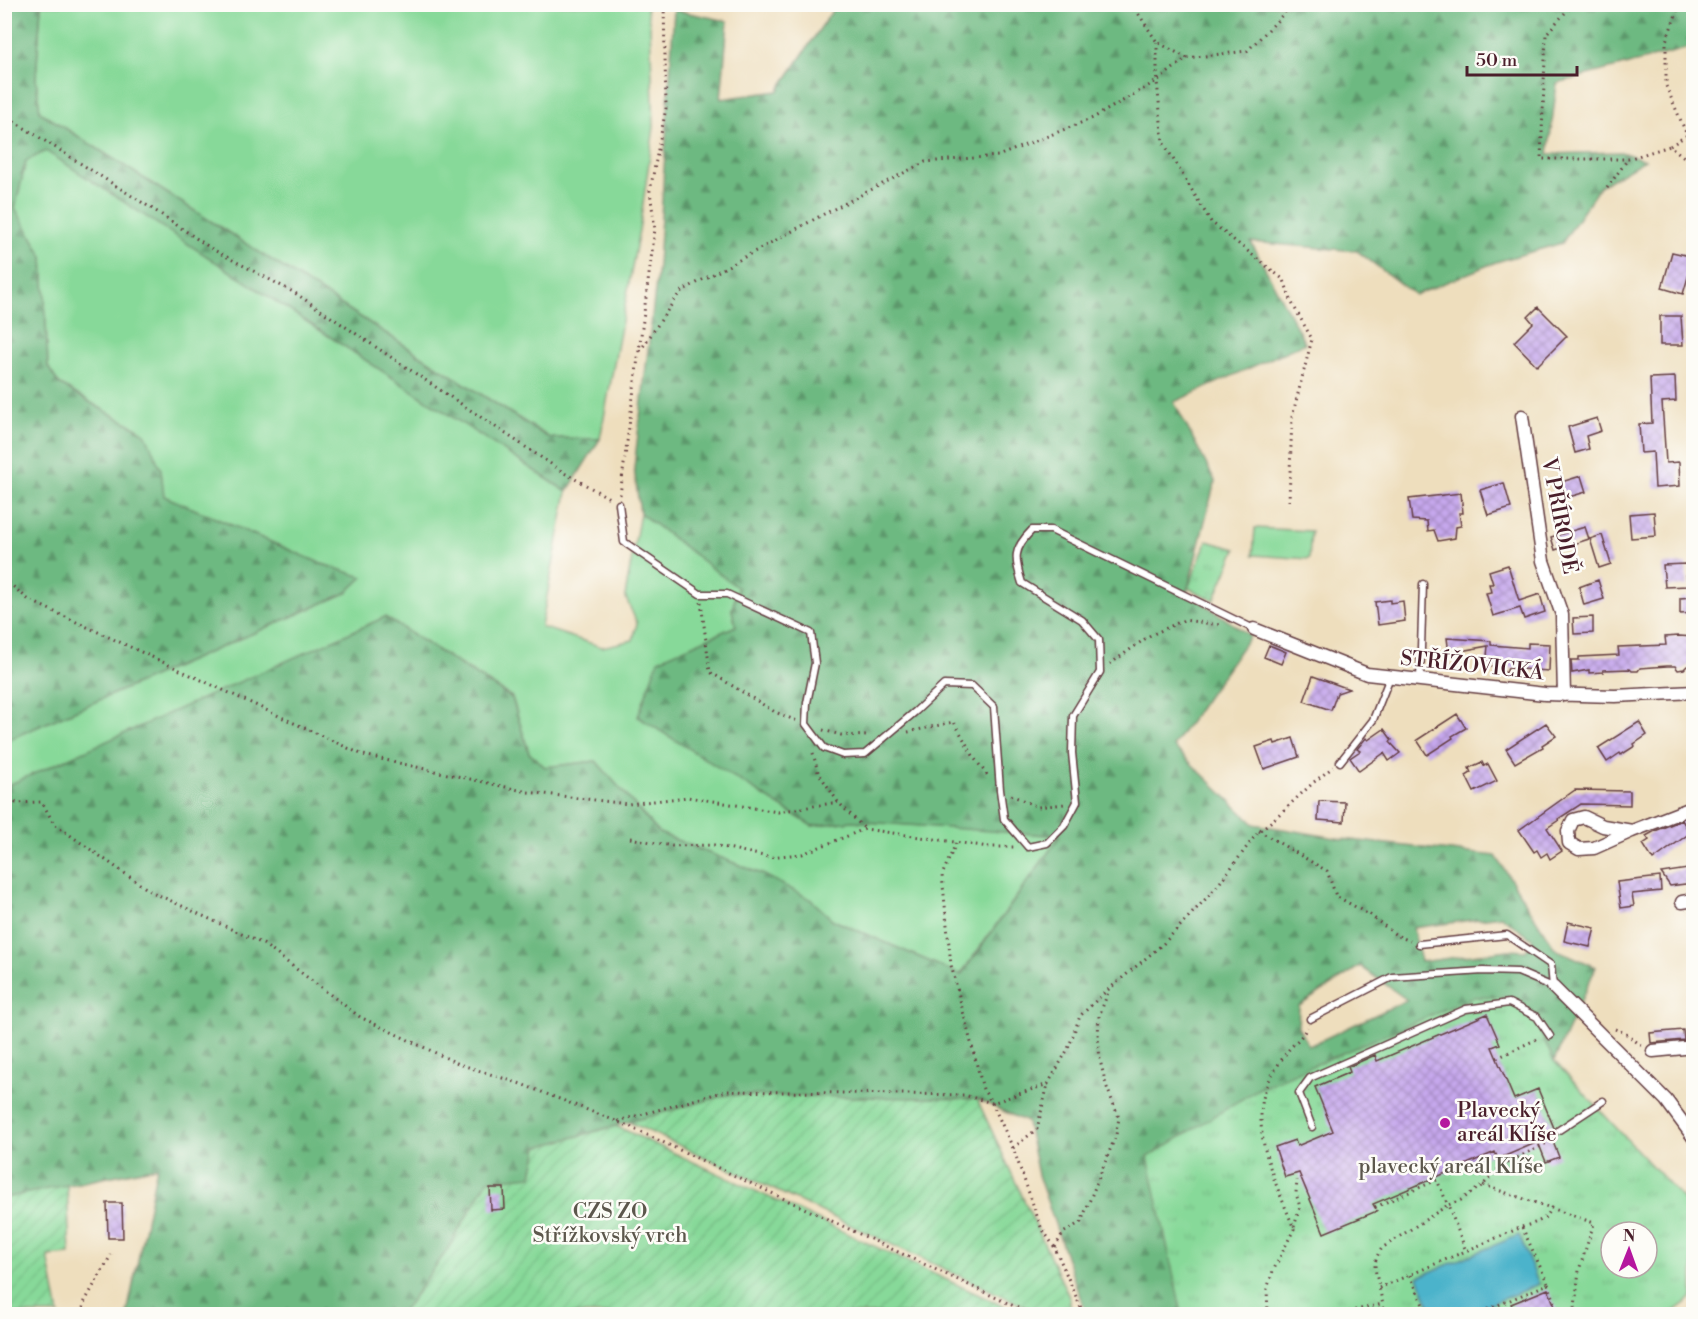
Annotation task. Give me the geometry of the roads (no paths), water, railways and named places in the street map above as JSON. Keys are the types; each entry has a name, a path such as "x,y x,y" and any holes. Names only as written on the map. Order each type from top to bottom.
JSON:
{"street":[{"name":"V PŘÍRODĚ","path":"1522,416 1543,561 1562,615 1564,695"},
{"name":"STŘÍŽOVICKÁ","path":"1254,629 1367,674 1545,694 1615,696 1694,692"},
{"path":"1632,831 1603,826 1584,817 1573,820 1568,831 1569,843 1579,849 1594,848 1694,807"},
{"path":"1553,987 1666,1100 1694,1138"},
{"path":"1653,1051 1694,1047"}],"lane":[{"path":"619,504 624,542 700,594 726,594 811,633 815,663 807,703 806,724 824,748 843,755 865,754 944,685 972,686 993,707 999,790 1004,819 1028,847 1047,843 1064,826 1077,802 1072,753 1073,716 1100,672 1099,640 1082,620 1022,583 1016,563 1020,543 1032,530 1051,530 1254,629"},
{"path":"1419,680 1423,584"},
{"path":"1340,762 1373,720 1390,676"},
{"path":"1310,1019 1392,977 1483,971 1518,972 1553,987 1551,965 1507,934 1419,944"},
{"path":"1312,1127 1299,1093 1310,1078 1466,1009 1509,1003 1538,1017 1550,1035"},
{"path":"1559,1130 1603,1101"}],"water":[{"path":"1519,1235 1539,1284 1467,1314 1433,1314 1418,1277"}],"place":[{"name":"Plavecký areál Klíše","path":"1445,1123"}],"park label":[{"name":"plavecký areál Klíše","path":"1451,1167"},
{"name":"CZS ZO Střížkovský vrch","path":"610,1224"}]}
